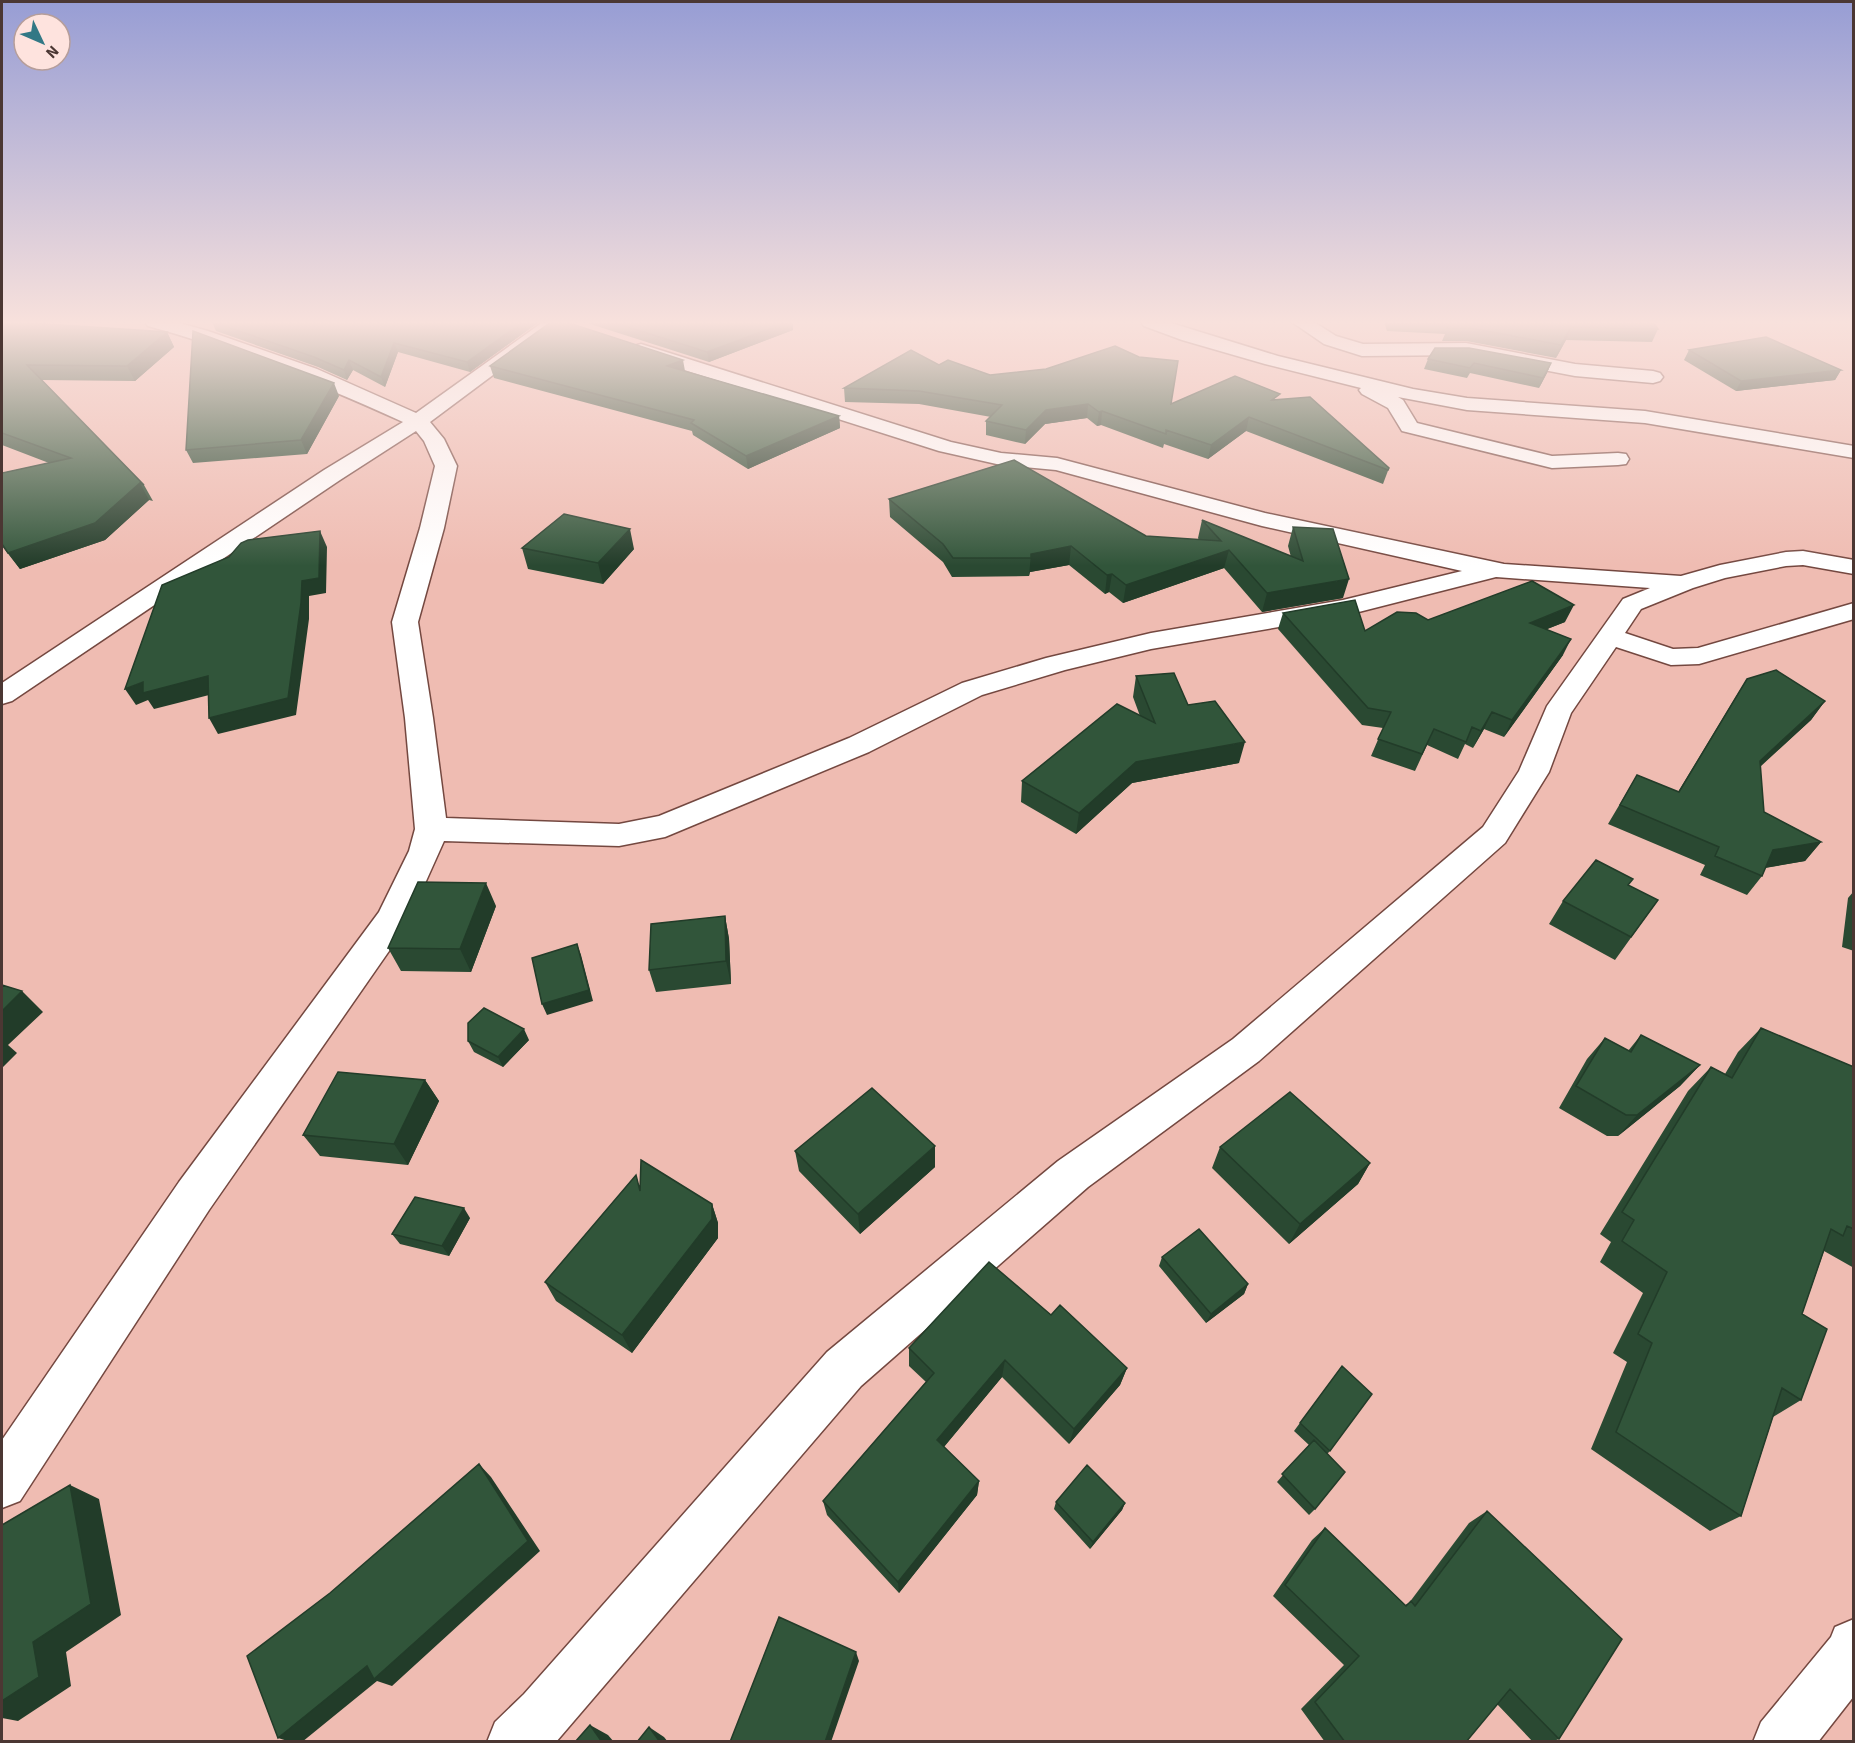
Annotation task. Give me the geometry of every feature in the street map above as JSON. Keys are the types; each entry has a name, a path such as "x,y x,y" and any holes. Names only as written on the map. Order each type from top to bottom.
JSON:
{"street":[{"path":"2,1483 194,1196 393,919 425,850 431,829 419,718 405,622 432,528 446,466 434,439 418,421 378,403"},
{"path":"2,695 332,475 445,403"},
{"path":"810,403 946,447 1001,459 1057,464 1262,519 1494,570 1684,583"},
{"path":"1395,403 1409,427 1552,462 1618,459"},
{"path":"1463,403 1645,417 1854,452"},
{"path":"515,1742 544,1714 844,1369 1073,1174 1246,1050 1494,835 1534,772 1557,712 1632,604 1684,583 1786,559 1803,558 1854,567"},
{"path":"431,829 619,835 665,826 859,745 972,689 1056,664 1151,641 1343,608 1494,570"},
{"path":"1609,636 1671,657 1699,656 1854,611"},
{"path":"1781,1742 1850,1656 1854,1646"}],"building":[{"path":"2,403 64,403 144,485 140,483 95,523 8,553 2,544 2,473 71,458 2,433"},
{"path":"189,403 322,403 301,440 186,450"},
{"path":"631,403 795,403 839,416 746,456 691,423 694,420"},
{"path":"992,403 1317,403 1389,468 1388,470 1249,417 1211,445 1166,430 1166,434 1102,411 1099,412 1088,404 1046,410 1026,430 986,421 1002,405"},
{"path":"1014,460 1146,536 1221,541 1202,520 1303,561 1293,527 1333,529 1349,579 1267,593 1229,550 1126,585 1112,574 1107,575 1071,546 1031,554 1031,558 953,558 943,544 889,499"},
{"path":"564,514 630,529 598,563 522,548"},
{"path":"320,531 319,578 302,581 288,698 209,718 208,676 143,693 143,682 125,689 162,585 229,557 241,543 248,540"},
{"path":"1532,581 1574,605 1530,623 1571,639 1512,720 1492,712 1481,731 1472,727 1466,742 1434,729 1422,754 1378,739 1391,712 1368,708 1283,613 1355,600 1365,631 1397,612 1416,613 1428,620"},
{"path":"1776,670 1825,701 1760,761 1764,812 1821,842 1773,850 1762,876 1715,856 1719,847 1620,805 1637,775 1679,792 1747,679"},
{"path":"1174,673 1188,705 1215,701 1245,742 1136,762 1079,813 1022,781 1117,704 1155,723 1136,676"},
{"path":"1596,860 1633,879 1628,885 1658,900 1631,937 1563,901"},
{"path":"418,882 486,883 460,949 388,948"},
{"path":"725,916 726,961 649,970 651,924"},
{"path":"577,944 589,990 542,1004 532,958"},
{"path":"2,985 22,991 2,1011"},
{"path":"484,1008 524,1029 498,1057 468,1041 468,1023"},
{"path":"1761,1028 1854,1067 1854,1229 1847,1226 1843,1236 1831,1229 1802,1314 1827,1329 1801,1400 1782,1388 1741,1516 1616,1432 1652,1343 1638,1334 1667,1272 1622,1241 1634,1220 1622,1212 1711,1067 1732,1078"},
{"path":"1641,1035 1700,1065 1637,1115 1626,1115 1576,1086 1605,1038 1631,1052"},
{"path":"338,1072 425,1080 394,1144 303,1135"},
{"path":"872,1088 935,1146 858,1214 795,1151"},
{"path":"1290,1092 1370,1163 1300,1224 1220,1147"},
{"path":"641,1160 712,1204 712,1219 622,1335 545,1282 636,1175 640,1191"},
{"path":"415,1197 464,1208 442,1246 392,1234"},
{"path":"1199,1229 1248,1284 1211,1314 1162,1257"},
{"path":"989,1262 1051,1315 1060,1305 1127,1368 1074,1429 1005,1360 937,1440 979,1481 898,1582 823,1501 934,1373 909,1348"},
{"path":"1342,1366 1372,1394 1330,1451 1300,1423"},
{"path":"1314,1440 1345,1472 1315,1509 1282,1474"},
{"path":"479,1464 528,1541 374,1679 367,1666 278,1738 247,1656 330,1593"},
{"path":"1087,1465 1125,1503 1093,1542 1056,1502"},
{"path":"70,1485 91,1604 33,1642 39,1677 2,1701 2,1525"},
{"path":"1487,1511 1622,1639 1559,1739 1510,1689 1466,1742 1345,1742 1315,1702 1359,1656 1285,1585 1325,1528 1406,1606 1411,1601 1415,1606"},
{"path":"779,1617 856,1652 825,1742 730,1742"},
{"path":"590,1725 602,1742 575,1742"},
{"path":"649,1727 660,1742 637,1742"}]}
